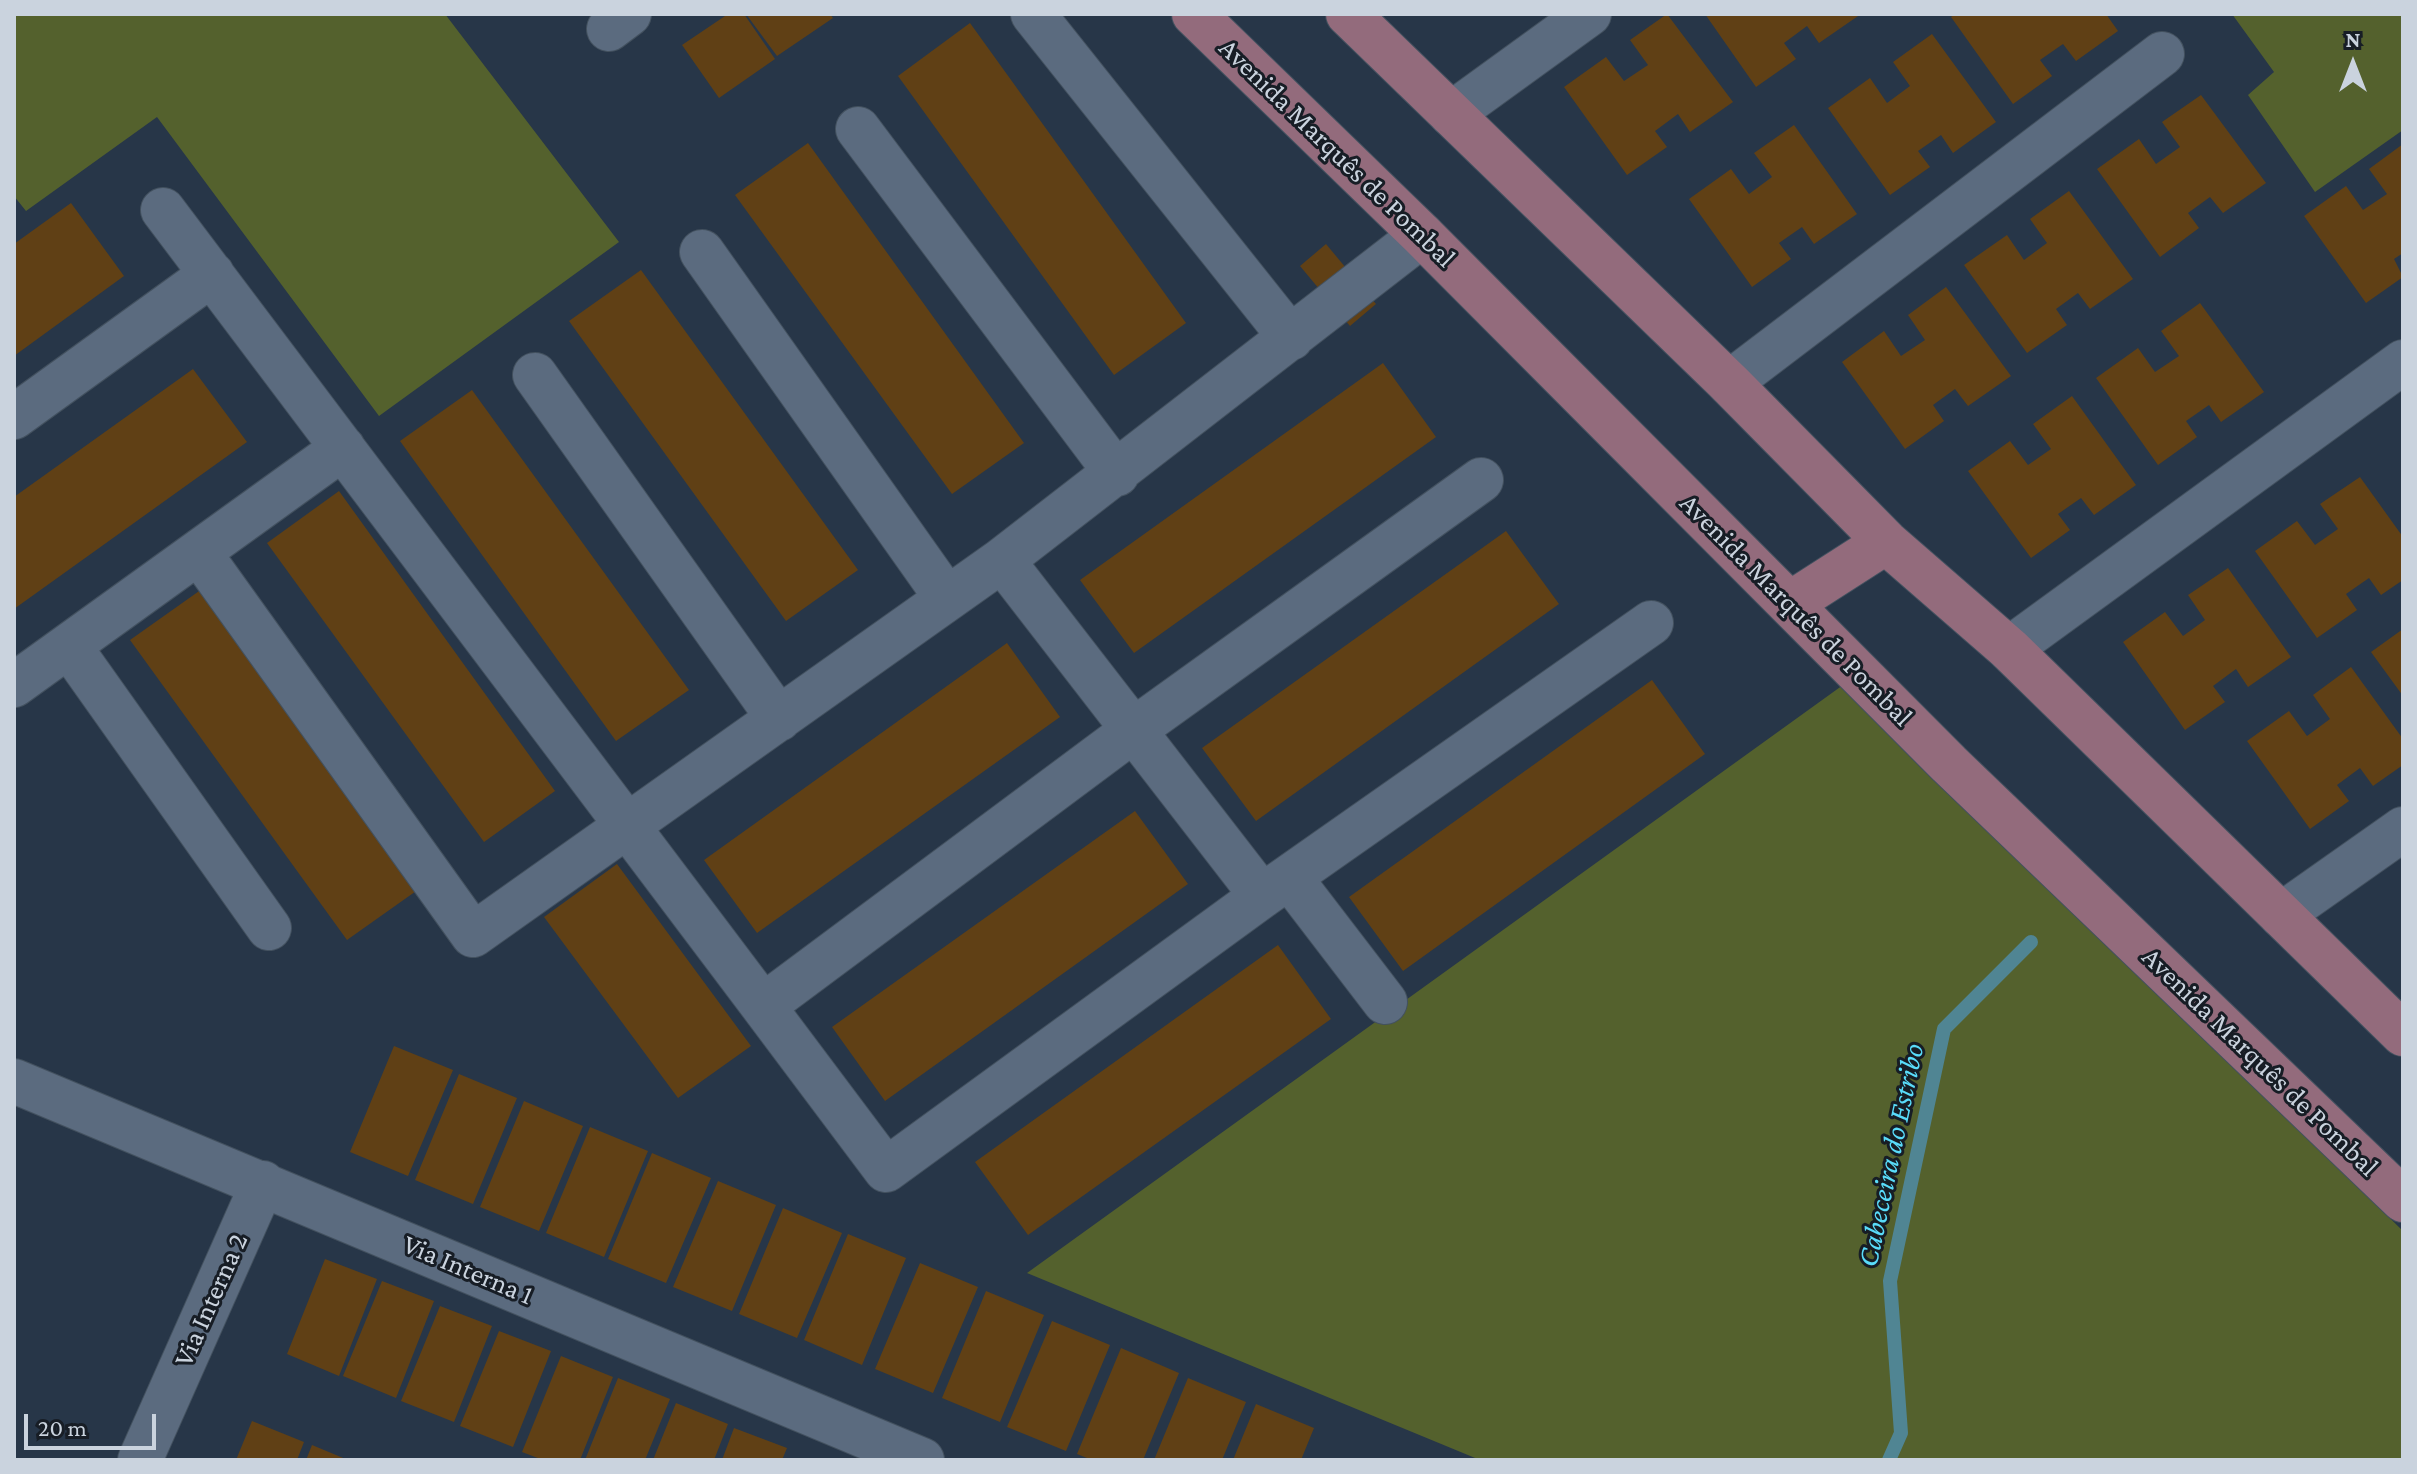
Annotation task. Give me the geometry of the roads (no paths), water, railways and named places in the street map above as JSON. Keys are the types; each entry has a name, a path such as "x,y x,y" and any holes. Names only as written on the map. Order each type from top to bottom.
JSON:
{"main road":[{"name":"Avenida Marquês de Pombal","path":"1194,14 1422,235 1960,775 2403,1200"},
{"path":"1348,14 1729,383 1886,542 2009,649 2403,1034"},
{"path":"1791,603 1886,542"}],"street":[{"path":"1033,14 1291,338"},
{"path":"1451,114 1589,14"},
{"path":"1729,383 2162,54"},
{"path":"858,129 1117,474"},
{"path":"163,210 886,1170 1276,887 1651,623"},
{"path":"200,554 473,935 1002,560 1422,235"},
{"path":"702,252 946,597"},
{"path":"14,417 212,274"},
{"path":"2009,649 2403,362"},
{"path":"535,375 779,719"},
{"path":"14,685 200,554 343,448"},
{"path":"763,1006 1135,729 1481,480"},
{"path":"1002,560 1135,729 1276,887 1385,1002"},
{"path":"69,646 269,928"},
{"path":"2281,915 2403,829"},
{"name":"Via Interna 1","path":"14,1081 922,1460"},
{"name":"Via Interna 2","path":"140,1460 263,1183"}],"waterway":[{"name":"Cabeceira do Estribo","path":"1889,1460 1901,1433 1890,1281 1944,1029 2031,942"}]}
